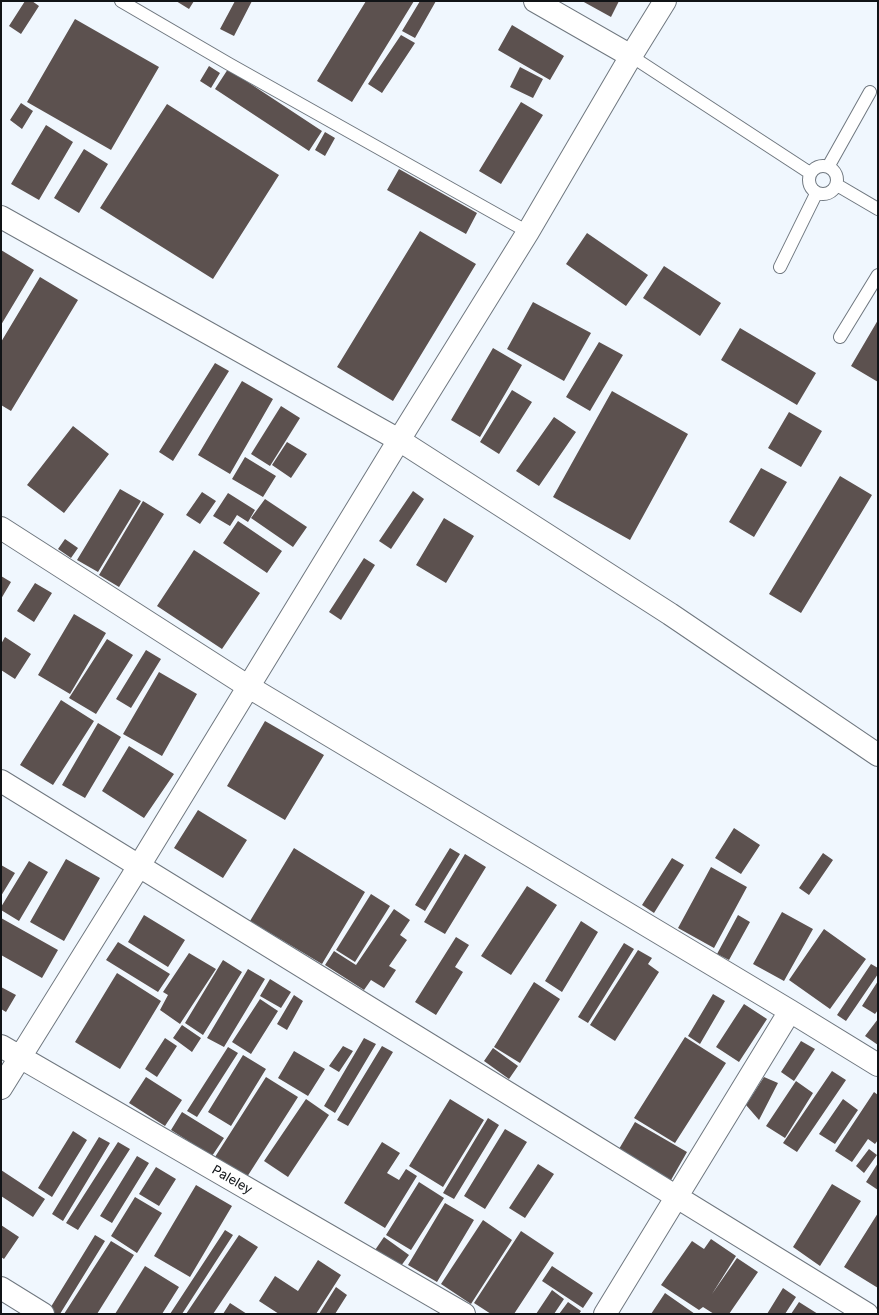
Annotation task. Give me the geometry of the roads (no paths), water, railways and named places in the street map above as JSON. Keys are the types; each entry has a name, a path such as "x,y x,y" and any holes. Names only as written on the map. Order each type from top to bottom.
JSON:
{"street":[{"path":"535,1 631,56"},
{"path":"1,1088 528,232 665,1"},
{"path":"1,217 399,440 670,614 878,755"},
{"path":"1,528 249,687 878,1065"},
{"path":"1,781 867,1314"},
{"path":"605,1314 790,1011"},
{"name":"Paleley","path":"1,1046 464,1314"},
{"path":"1,1288 43,1314"}],"lane":[{"path":"121,1 229,64 528,232"},
{"path":"631,56 810,173"},
{"path":"828,167 870,92"},
{"path":"818,167 828,167 834,171 837,178 837,185 832,192 825,195 816,194 808,181 810,173 818,167"},
{"path":"837,185 878,209"},
{"path":"780,267 816,194"},
{"path":"840,337 878,275"}]}
